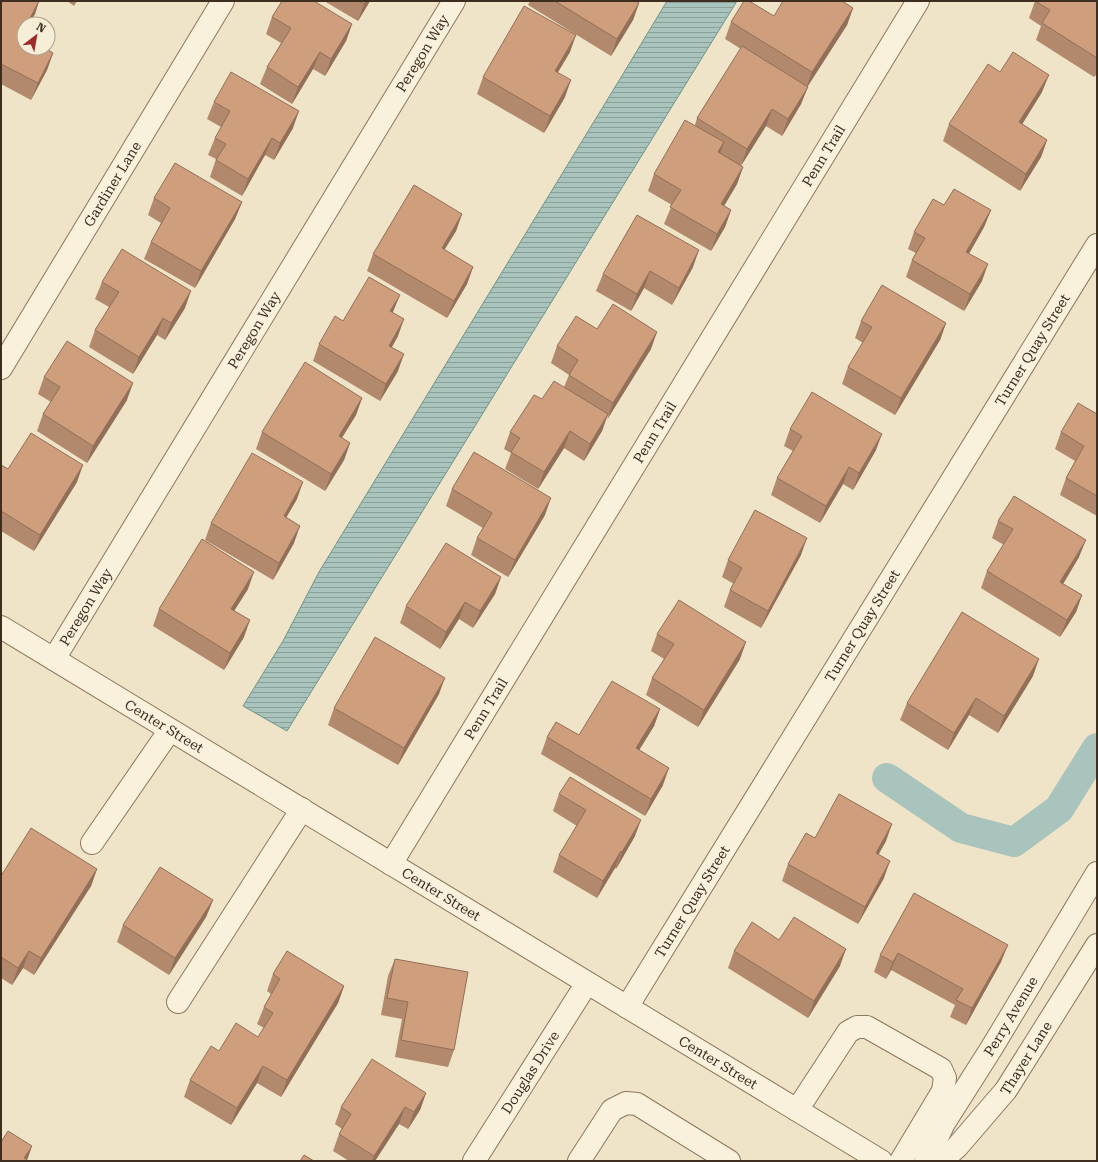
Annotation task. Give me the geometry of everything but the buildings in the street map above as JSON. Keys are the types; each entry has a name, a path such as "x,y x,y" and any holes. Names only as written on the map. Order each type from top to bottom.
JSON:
{"street":[{"name":"Gardiner Lane","path":"1,368 223,1"},
{"name":"Peregon Way","path":"54,659 454,1"},
{"name":"Penn Trail","path":"391,864 918,1"},
{"name":"Turner Quay Street","path":"627,1007 1097,245"},
{"name":"Center Street","path":"1,627 881,1161"},
{"path":"92,843 170,730"},
{"path":"178,1002 302,809"},
{"name":"Perry Avenue","path":"926,1161 944,1123 991,1049 1097,873"},
{"name":"Thayer Lane","path":"941,1161 957,1147 1006,1090 1097,945"},
{"name":"Douglas Drive","path":"474,1161 588,983"},
{"path":"797,1110 848,1032 857,1027 868,1028 941,1070 945,1078 943,1091 901,1161"},
{"path":"579,1161 612,1110 626,1103 637,1104 729,1161"}],"water":[{"path":"667,1 737,1 287,731 243,706 283,641 319,572"}],"waterway":[{"path":"887,778 961,828 1014,842 1059,809 1097,748"}]}
